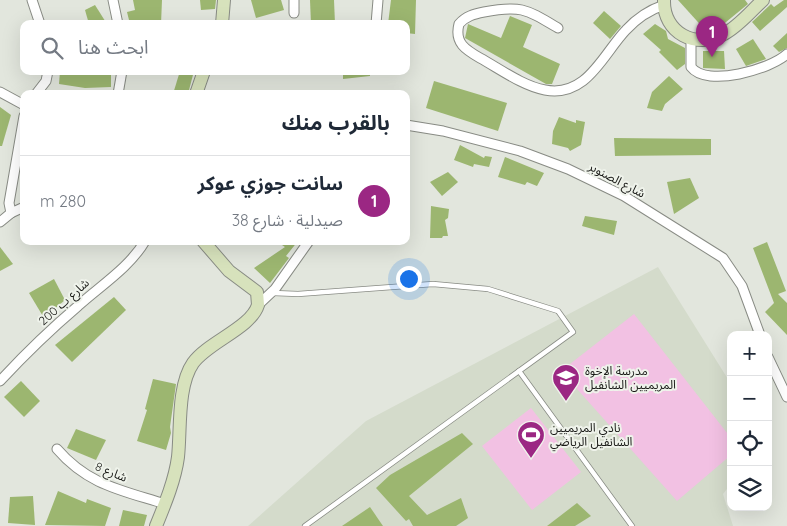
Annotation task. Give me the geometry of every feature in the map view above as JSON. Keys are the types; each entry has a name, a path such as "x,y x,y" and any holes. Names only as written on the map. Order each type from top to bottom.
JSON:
{"street":[{"path":"32,0 39,20"},
{"path":"113,0 117,20"},
{"path":"222,20 224,0"},
{"path":"294,0 294,13"},
{"path":"376,20 378,0"},
{"path":"558,28 525,10 506,8 468,16 459,24 457,34 465,50 532,86 544,90 566,90 592,75 634,22 664,2 666,18 672,28 691,39 705,40 726,33 762,0"},
{"path":"691,39 691,67 701,74 726,76 744,73 773,64 787,54"},
{"path":"39,90 46,81 47,75"},
{"path":"119,90 121,75"},
{"path":"197,90 203,75"},
{"path":"0,91 20,103"},
{"name":"شارع الصنوبر","path":"410,126 443,131 520,151 568,169 624,196 724,258 742,286 759,331"},
{"path":"11,213 10,194 20,138"},
{"path":"0,222 20,209"},
{"name":"شارع ب 200","path":"0,381 58,323 128,263 142,245"},
{"path":"206,245 228,271 257,292 258,306"},
{"path":"156,526 165,504 178,459 184,384 188,372 206,349 244,322 271,293 307,245"},
{"path":"772,365 787,397"},
{"name":"شارع 8","path":"57,449 72,466 97,482 165,504"}],"lane":[{"path":"271,293 298,294 433,284 488,289 558,311 573,332 306,526"},
{"path":"518,371 632,526"}],"shaded area":[{"name":"مدرسة الإخوة المريميين الشانفيل","path":"658,267 727,378 727,489 723,494 733,526 248,526 366,421"},
{"path":"634,314 727,433 727,458 677,501 561,371"},
{"name":"نادي المريميين الشانفيل الرياضي","path":"531,408 581,472 532,510 482,446"}],"building":[{"path":"133,0 162,0 161,20 129,20 127,12 135,10"},
{"path":"200,0 216,0 215,9 201,10"},
{"path":"251,0 281,0 284,10 256,18"},
{"path":"310,0 334,0 335,20 311,20"},
{"path":"391,0 416,0 415,34 410,33 410,20 388,20"},
{"path":"678,0 745,0 748,4 720,27 706,31"},
{"path":"787,0 787,7 760,31 752,22 771,4 774,7"},
{"path":"95,5 104,20 88,20 85,10"},
{"path":"604,11 621,26 610,39 593,23"},
{"path":"510,16 532,25 523,47 560,64 552,84 546,84 465,38 468,24 501,38"},
{"path":"655,24 666,31 668,39 685,48 685,64 677,70 659,52 661,50 643,34"},
{"path":"787,33 787,48 779,52 773,46"},
{"path":"753,39 766,59 746,66 736,49"},
{"path":"703,51 724,51 725,69 703,68"},
{"path":"60,75 111,75 111,87 85,88 59,84"},
{"path":"179,75 193,75 189,90 174,90"},
{"path":"343,75 370,75 370,76 343,79"},
{"path":"669,76 683,89 665,104 662,111 647,108 652,92"},
{"path":"434,81 507,103 498,131 426,108"},
{"path":"0,107 11,115 2,146 0,146"},
{"path":"559,117 576,123 576,120 585,122 581,145 570,151 568,148 552,144 553,131"},
{"path":"614,138 711,139 711,155 615,156"},
{"path":"460,145 484,158 485,156 492,157 489,167 474,164 473,167 454,160"},
{"path":"505,157 544,173 537,186 527,182 525,185 498,177"},
{"path":"448,172 458,182 442,196 430,182"},
{"path":"690,178 699,198 674,214 667,182"},
{"path":"431,206 449,209 448,218 445,220 448,236 430,238"},
{"path":"585,216 617,221 614,235 582,226"},
{"path":"767,242 786,291 778,294 787,303 787,335 765,312 774,303 753,248"},
{"path":"282,245 295,245 286,256 289,258 270,283 254,268 285,247"},
{"path":"0,247 13,264 0,271"},
{"path":"54,279 65,300 44,318 29,293"},
{"path":"114,297 126,310 72,362 55,345"},
{"path":"153,379 176,384 170,427 171,433 166,450 137,441 147,410 145,409"},
{"path":"21,381 40,401 24,417 4,397"},
{"path":"76,429 106,440 96,460 67,448"},
{"path":"462,433 473,444 409,496 427,515 461,498 468,518 456,526 413,526 409,519 406,521 376,488 390,475"},
{"path":"58,491 86,503 87,499 111,508 105,526 45,525"},
{"path":"33,496 35,525 8,523 10,497"},
{"path":"577,503 591,516 575,526 547,526"},
{"path":"370,507 383,526 342,526"},
{"path":"123,510 147,515 144,526 119,526"}],"place":[{"name":"سانت جوزي عوكر","path":"712,57"},
{"name":"مدرسة الإخوة المريميين الشانفيل","path":"566,402"},
{"name":"نادي المريميين الشانفيل الرياضي","path":"531,459"}]}
